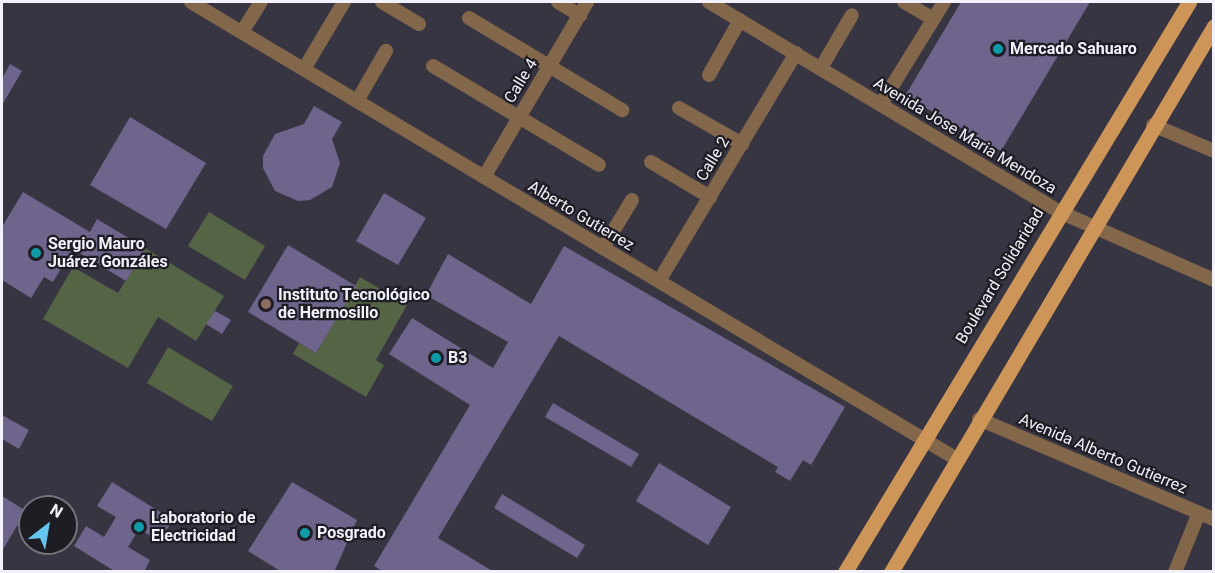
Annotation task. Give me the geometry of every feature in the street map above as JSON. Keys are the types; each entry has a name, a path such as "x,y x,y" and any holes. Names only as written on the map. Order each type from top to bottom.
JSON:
{"main road":[{"name":"Boulevard Solidaridad","path":"844,572 923,438 1189,2"},
{"path":"891,572 955,458 1090,229 1212,30"}],"street":[{"name":"Alberto Gutierrez","path":"191,2 955,458"},
{"path":"242,32 261,2"},
{"path":"304,69 344,2"},
{"path":"382,2 419,24"},
{"path":"558,2 580,15"},
{"name":"Calle 4","path":"484,177 587,2"},
{"name":"Avenida Jose Maria Mendoza","path":"709,2 1090,229 1214,280"},
{"path":"904,2 933,19"},
{"path":"881,104 944,2"},
{"path":"821,68 852,15"},
{"path":"469,18 622,110"},
{"path":"709,75 740,20"},
{"path":"357,101 386,51"},
{"name":"Calle 2","path":"659,281 796,53"},
{"path":"433,66 599,165"},
{"path":"678,108 742,144"},
{"path":"1153,125 1214,151"},
{"path":"651,162 710,197"},
{"path":"603,248 632,200"},
{"name":"Avenida Alberto Gutierrez","path":"979,419 1214,519"},
{"path":"1175,572 1199,513"}],"green space":[{"path":"209,212 265,246 245,280 188,246"},
{"path":"145,248 224,296 196,341 158,317 128,368 43,319 73,267 118,293"},
{"path":"360,277 407,305 376,360 384,365 366,397 293,354 299,343 316,353"},
{"path":"168,347 233,386 212,421 147,383"}],"building":[{"name":"Mercado Sahuaro","path":"961,2 1090,2 1001,151 905,96"},
{"path":"10,64 22,71 2,105 2,79"},
{"path":"314,106 342,122 332,139 340,163 332,187 310,200 298,201 275,191 263,168 263,156 275,134 304,124"},
{"path":"130,117 206,163 166,229 90,185"},
{"name":"Sergio Mauro Juárez Gonzáles","path":"23,192 90,232 97,219 145,248 126,281 73,249 53,282 44,277 31,298 2,280 2,227"},
{"path":"384,193 426,218 398,265 356,241"},
{"path":"288,245 356,286 316,353 248,312"},
{"path":"564,246 845,407 811,465 803,460 790,481 775,472 778,467 559,336 438,538 494,572 384,572 374,566 470,405 389,354 412,318 493,368 508,342 426,295 448,254 531,304"},
{"path":"215,311 231,320 222,334 206,324"},
{"path":"553,403 639,454 631,467 545,417"},
{"path":"2,415 29,430 19,449 2,439"},
{"path":"659,463 731,507 708,545 636,501"},
{"name":"Laboratorio de Electricidad","path":"112,482 173,520 159,541 139,529 128,547 150,560 144,572 116,572 78,548 78,539 86,526 104,537 116,517 97,506"},
{"name":"Posgrado","path":"292,482 357,520 335,570 282,572 248,551"},
{"path":"502,494 585,545 577,558 494,508"},
{"path":"2,496 18,506 18,524 2,551"}],"place":[{"name":"Mercado Sahuaro","path":"998,49"},
{"name":"Sergio Mauro Juárez Gonzáles","path":"36,253"},
{"name":"Instituto Tecnológico de Hermosillo","path":"266,304"},
{"name":"B3","path":"436,358"},
{"name":"Laboratorio de Electricidad","path":"139,527"},
{"name":"Posgrado","path":"305,533"}]}
